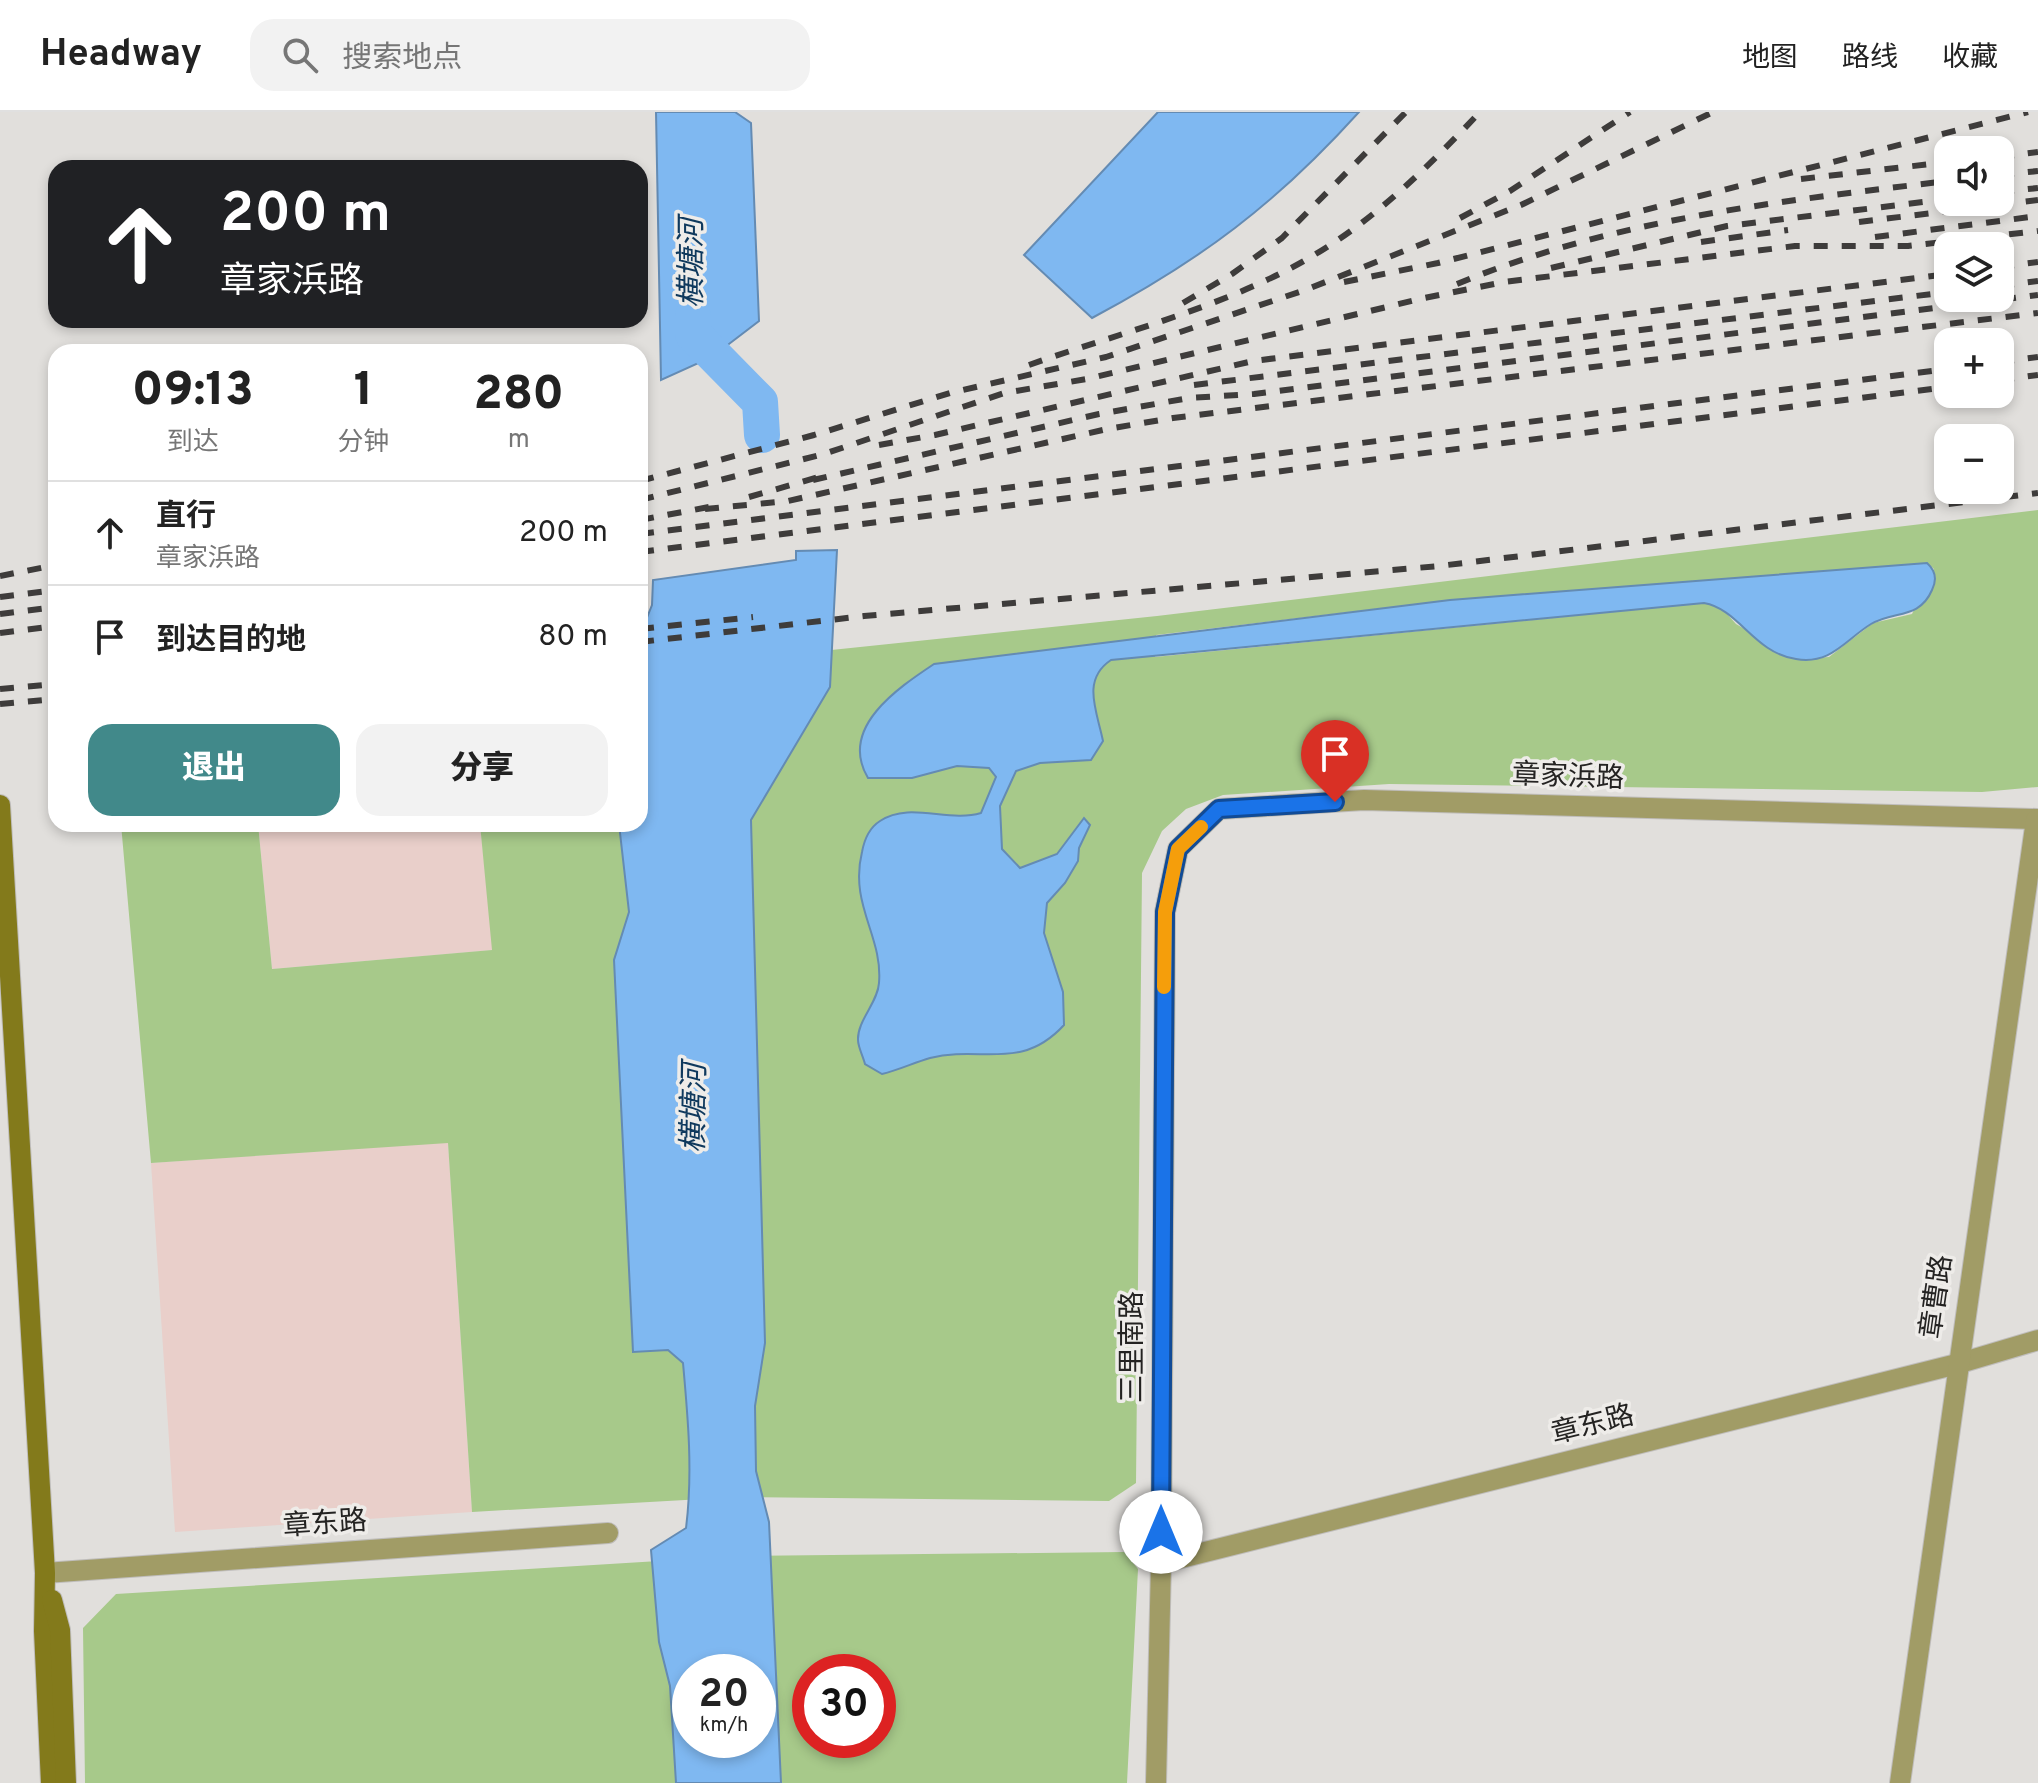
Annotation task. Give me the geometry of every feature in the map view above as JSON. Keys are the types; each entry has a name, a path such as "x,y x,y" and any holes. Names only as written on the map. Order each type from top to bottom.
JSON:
{"main road":[{"path":"0,805 45,1573 44,1631 51,1783"},
{"path":"45,1573 60,1630 66,1783"}],"street":[{"name":"章家浜路","path":"1165,912 1178,849 1219,809 1364,800 2037,820"},
{"name":"章曹路","path":"1900,1783 1957,1364 2037,820"},
{"name":"三里南路","path":"1156,1783 1161,1563 1165,912"},
{"name":"章东路","path":"1161,1563 1957,1364 2038,1340"},
{"name":"章东路","path":"45,1573 608,1533"}],"shaded area":[{"path":"259,832 481,832 493,950 272,969"},
{"path":"448,1142 472,1512 175,1532 151,1163"}],"green space":[{"path":"2038,510 2038,787 1982,792 1389,784 1223,795 1186,809 1162,831 1142,873 1136,1483 1109,1501 738,1497 472,1512 448,1143 151,1163 122,832 259,832 272,969 492,950 481,832 648,832 648,669 1157,616","holes":["1927,563 1934,569 1912,614 1873,623 1829,657 1797,659 1736,624 1720,606 1704,603 1155,657 1156,635 1450,600"]},
{"path":"1124,1552 1138,1569 1127,1783 85,1783 83,1628 116,1594 740,1556"}],"water":[{"path":"656,112 735,112 751,123 759,321 712,357 661,380"},
{"path":"1158,112 1359,112 1298,175 1235,228 1168,274 1092,318 1024,255"},
{"path":"837,550 830,687 751,820 765,1343 755,1406 756,1471 769,1522 775,1654 672,1654 672,1718 670,1686 659,1642 651,1550 686,1528 688,1425 683,1363 668,1350 633,1352 614,960 629,912 620,832 648,832 648,615 652,605 653,580 796,560 796,551"},
{"path":"1927,563 1934,572 1935,583 1927,600 1920,606 1871,624 1837,650 1808,660 1781,655 1769,649 1727,613 1704,603 1111,660 1096,677 1094,687 1103,741 1091,760 1040,763 1016,771 1000,806 1002,849 1020,868 1057,854 1084,818 1090,825 1079,848 1078,861 1065,883 1047,903 1044,933 1063,992 1064,1025 1048,1039 1016,1053 949,1055 882,1074 865,1064 858,1043 859,1033 879,983 876,950 860,888 859,871 866,839 876,824 892,815 916,812 956,816 981,813 996,777 989,768 957,766 912,778 868,778 861,760 861,742 866,726 889,697 934,664 1450,600"},
{"path":"776,1674 781,1783 676,1783 674,1758 776,1758"}],"waterway":[{"name":"横塘河","path":"693,316 693,334 760,402 762,435"}],"railway":[{"path":"1183,303 1232,274 1282,238 1406,112"},
{"path":"1029,365 1211,304 1314,255 1381,207 1422,171 1480,112"},
{"path":"1460,218 1510,191 1630,112"},
{"path":"648,479 814,435 950,393 1106,357 1305,290 1521,205 1713,112"},
{"path":"1344,282 1438,263 2028,112"},
{"path":"2014,155 2038,152"},
{"path":"1801,179 1934,164"},
{"path":"2014,174 2038,171"},
{"path":"1457,284 1576,243 1637,228 1760,205 1934,183"},
{"path":"2014,191 2038,188"},
{"path":"1859,222 2038,200"},
{"path":"1551,268 1727,226 1934,201"},
{"path":"1875,237 2038,216"},
{"path":"1701,242 1788,230"},
{"path":"648,498 824,454 1004,393 1087,379 1424,298 1504,282 1795,246 1908,246 2038,231"},
{"path":"2014,265 2038,262"},
{"path":"879,445 935,435 1253,361 1934,276"},
{"path":"2014,284 2038,281"},
{"path":"1194,385 1934,294"},
{"path":"813,480 1099,414 1189,398 1254,394 2038,295"},
{"path":"705,509 788,501 1107,429 1173,418 2038,313"},
{"path":"2014,360 2038,357"},
{"path":"648,533 1934,371"},
{"path":"2014,378 2038,375"},
{"path":"648,551 1934,389"},
{"path":"749,497 822,476"},
{"path":"648,641 864,616 1439,566 2038,493"},
{"path":"648,518 714,506"},
{"path":"0,576 48,567"},
{"path":"0,597 48,591"},
{"path":"0,614 48,608"},
{"path":"648,628 753,617"},
{"path":"0,633 48,627"},
{"path":"0,689 48,685"},
{"path":"0,704 48,700"}],"slow traffic":[{"path":"1164,987 1165,912 1178,849 1201,827"}],"route":[{"path":"1161,1532 1165,912 1178,849 1219,809 1335,802"}]}
